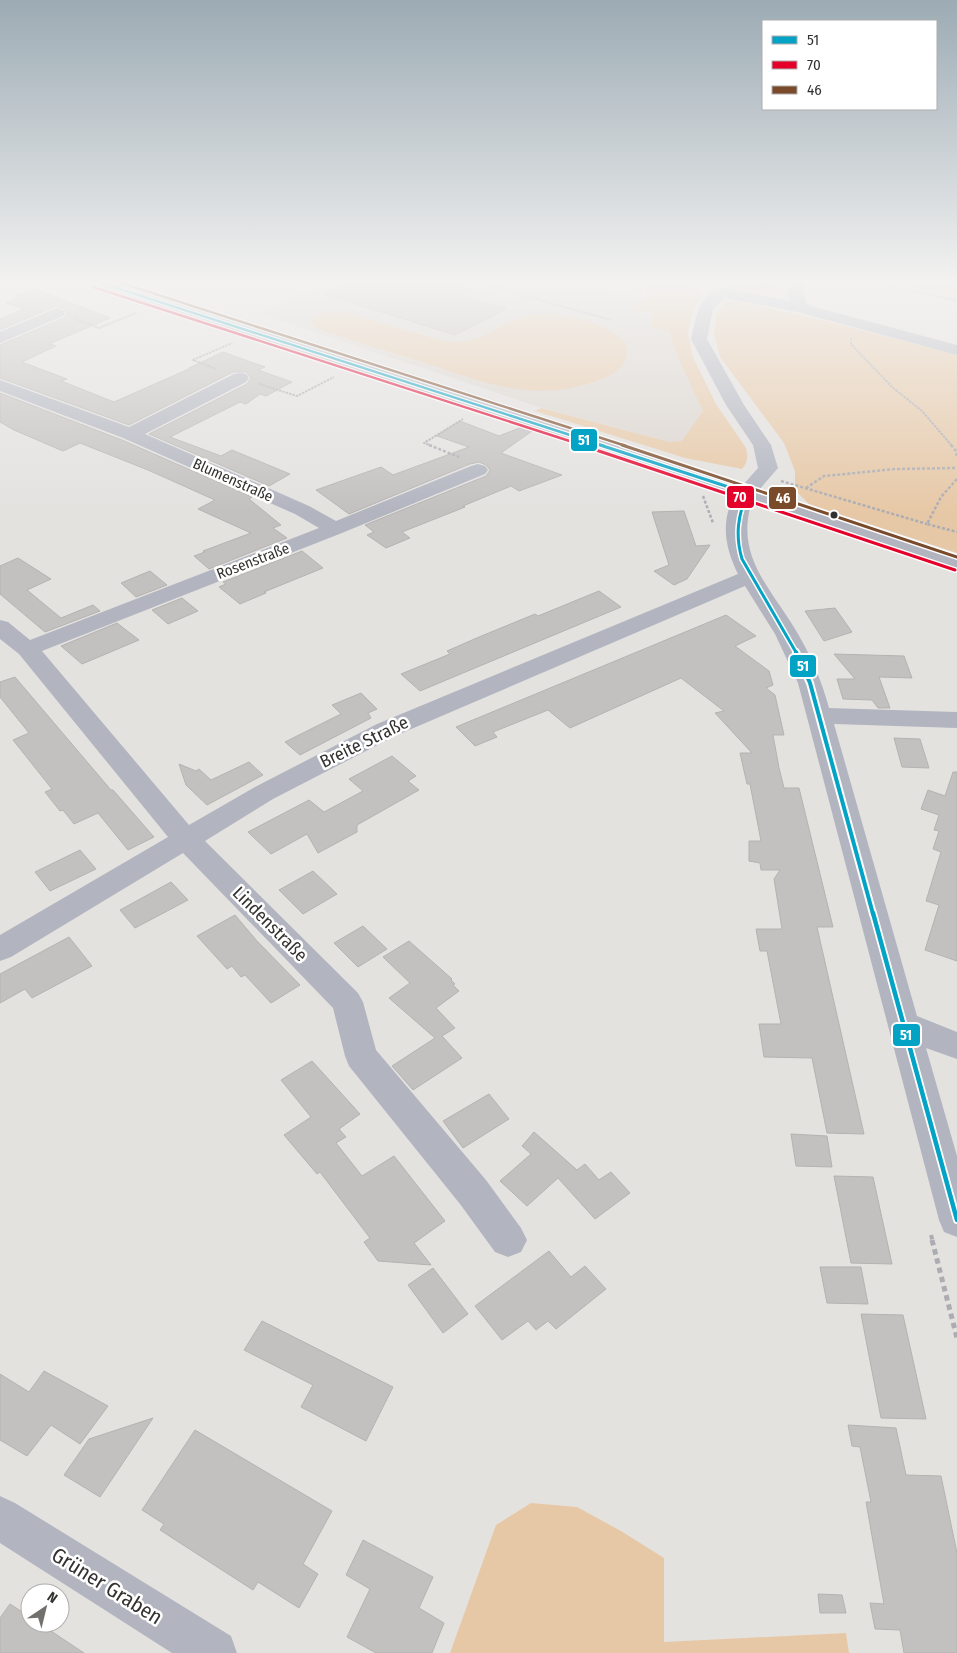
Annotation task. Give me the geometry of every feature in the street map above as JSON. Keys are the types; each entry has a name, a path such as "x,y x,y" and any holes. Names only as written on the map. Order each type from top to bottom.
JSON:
{"street":[{"path":"329,358 709,480 755,484 957,564"},
{"path":"709,358 735,405 762,445 768,468 742,501 734,530 741,558 749,577 798,656 810,683 957,1220"},
{"path":"130,434 240,378"},
{"name":"Blumenstraße","path":"0,384 130,434 302,510 334,529"},
{"name":"Rosenstraße","path":"27,649 334,529 478,470"},
{"name":"Breite Straße","path":"0,949 264,793 386,730 749,577"},
{"name":"Lindenstraße","path":"0,627 27,649 185,838 347,1002 361,1056 473,1192 508,1240"},
{"path":"818,716 957,720"},
{"path":"902,1024 957,1046"},
{"name":"Grüner Graben","path":"0,1518 214,1653"}],"path":[{"path":"864,358 892,387 922,411 956,451 957,457"},
{"path":"465,418 424,443 465,459 478,470"},
{"path":"806,488 824,476 895,469 957,468"},
{"path":"927,524 941,497 957,479"},
{"path":"709,480 700,490 713,524"},
{"path":"755,484 806,488 957,532"},
{"path":"930,1232 957,1338"}],"shaded area":[{"path":"392,358 681,358 703,411 683,441 669,442 542,408"},
{"path":"410,358 626,358 619,369 612,375 578,386 555,390 533,390 491,384"},
{"path":"678,358 694,358 716,404 746,448 747,459 742,469 685,458 535,411 541,408 669,442 682,441 703,411"},
{"path":"721,358 957,358 957,553 809,504 795,490 795,471 784,443"},
{"path":"531,1503 577,1507 621,1531 664,1558 664,1642 846,1633 849,1653 450,1653 496,1525"}],"building":[{"path":"0,358 30,358 22,362 67,379 61,381 114,402 210,358 240,358 265,367 258,370 292,382 266,396 260,394 246,404 240,402 170,437 221,456 232,450 290,474 269,486 149,434 247,384 251,378 246,372 233,372 129,425 0,378"},
{"path":"0,393 122,440 252,497 249,499 281,525 273,528 287,538 209,569 194,556 251,533 198,509 215,500 148,470 80,443 63,451 14,430 0,422"},
{"path":"460,421 499,436 522,427 532,431 501,453 562,475 519,491 511,486 402,532 410,538 386,548 367,535 374,532 365,525 486,476 490,470 486,465 479,462 470,464 349,514 316,490 381,467 393,475 469,447 437,436"},
{"path":"684,511 696,546 710,545 687,579 674,585 654,571 669,565 652,512"},
{"path":"302,551 323,568 240,604 219,587 226,584 223,582"},
{"path":"18,558 51,579 27,590 61,618 93,605 100,611 45,632 0,594 0,566"},
{"path":"150,571 167,585 136,597 121,583"},
{"path":"599,591 621,607 420,691 401,674 450,654 447,651 479,637 535,614 538,616"},
{"path":"182,598 198,611 168,624 152,610"},
{"path":"835,608 852,632 824,641 805,611"},
{"path":"726,615 756,636 735,646 769,671 773,685 766,688 775,695 784,735 773,735 779,768 784,788 799,788 833,927 817,927 864,1134 827,1133 812,1058 764,1057 759,1024 781,1024 767,951 760,951 756,929 782,929 774,879 780,870 761,870 760,863 749,861 749,841 761,841 750,784 747,784 740,753 752,753 715,713 724,711 681,678 570,728 548,710 493,732 497,737 475,746 456,727"},
{"path":"117,623 139,640 82,664 61,646"},
{"path":"834,654 904,656 912,678 879,677 890,708 878,708 872,700 843,699 837,679 855,679"},
{"path":"15,677 111,790 154,837 128,850 98,813 74,824 63,810 60,811 45,792 52,789 13,740 29,733 0,697 0,682"},
{"path":"361,693 377,709 368,713 371,718 300,755 285,742 341,714 332,705"},
{"path":"894,738 920,739 929,768 902,767"},
{"path":"392,756 416,776 408,781 419,790 357,825 357,832 318,853 307,834 271,854 248,832 309,800 324,812 363,791 349,779"},
{"path":"249,762 263,775 207,805 186,785 179,764 196,771 199,769 211,780"},
{"path":"953,772 957,772 957,961 925,950 939,905 926,901 941,852 933,849 939,831 934,830 939,815 921,809 928,790 945,796"},
{"path":"80,850 96,869 50,891 35,872"},
{"path":"313,871 337,894 303,914 279,890"},
{"path":"171,882 188,900 135,928 120,910"},
{"path":"235,915 257,941 300,985 271,1003 245,975 241,977 232,966 227,969 197,936"},
{"path":"363,926 387,949 358,967 334,943"},
{"path":"69,937 92,966 32,998 25,989 0,1003 0,974"},
{"path":"409,941 452,979 455,984 453,985 459,991 436,1008 455,1028 442,1036 462,1058 413,1090 392,1066 435,1038 389,998 410,983 383,957"},
{"path":"312,1061 360,1114 339,1129 346,1137 336,1143 362,1176 394,1156 445,1221 414,1243 431,1265 378,1261 364,1242 370,1238 320,1172 317,1174 284,1135 311,1117 281,1080"},
{"path":"489,1094 509,1119 463,1148 443,1121"},
{"path":"534,1132 577,1170 585,1164 599,1180 611,1172 630,1193 595,1219 558,1178 527,1206 500,1181 531,1154 522,1146"},
{"path":"791,1134 827,1136 832,1167 796,1166"},
{"path":"834,1176 873,1177 892,1264 851,1263"},
{"path":"549,1251 571,1277 585,1266 606,1289 556,1329 548,1321 536,1330 528,1321 502,1340 475,1306"},
{"path":"820,1267 861,1267 868,1304 827,1303"},
{"path":"433,1268 468,1314 443,1333 408,1285"},
{"path":"861,1314 903,1315 926,1419 881,1418"},
{"path":"262,1321 393,1387 366,1441 301,1407 313,1385 244,1350"},
{"path":"44,1371 108,1406 80,1444 51,1425 27,1456 0,1440 0,1374 29,1392"},
{"path":"153,1418 100,1497 64,1475 89,1439"},
{"path":"848,1425 896,1428 906,1475 941,1476 957,1553 957,1653 904,1653 900,1630 875,1629 870,1603 884,1604 866,1502 871,1502 860,1447 852,1446"},
{"path":"195,1430 332,1511 303,1564 318,1574 299,1608 258,1582 253,1590 160,1530 164,1524 142,1510"},
{"path":"363,1540 433,1577 419,1608 444,1623 432,1653 376,1653 347,1637 370,1589 346,1575"},
{"path":"818,1594 842,1595 846,1613 820,1613"},
{"path":"10,1604 20,1610 20,1633 54,1633 84,1653 0,1653 0,1618"}],"transit line":[{"name":"70","path":"312,358 707,486 955,570"},
{"name":"51","path":"332,358 747,493"},
{"name":"46","path":"353,358 711,474 957,557"},
{"name":"51","path":"747,493 740,512 737,529 738,545 742,559 748,573 791,642 810,683 957,1220"}]}
